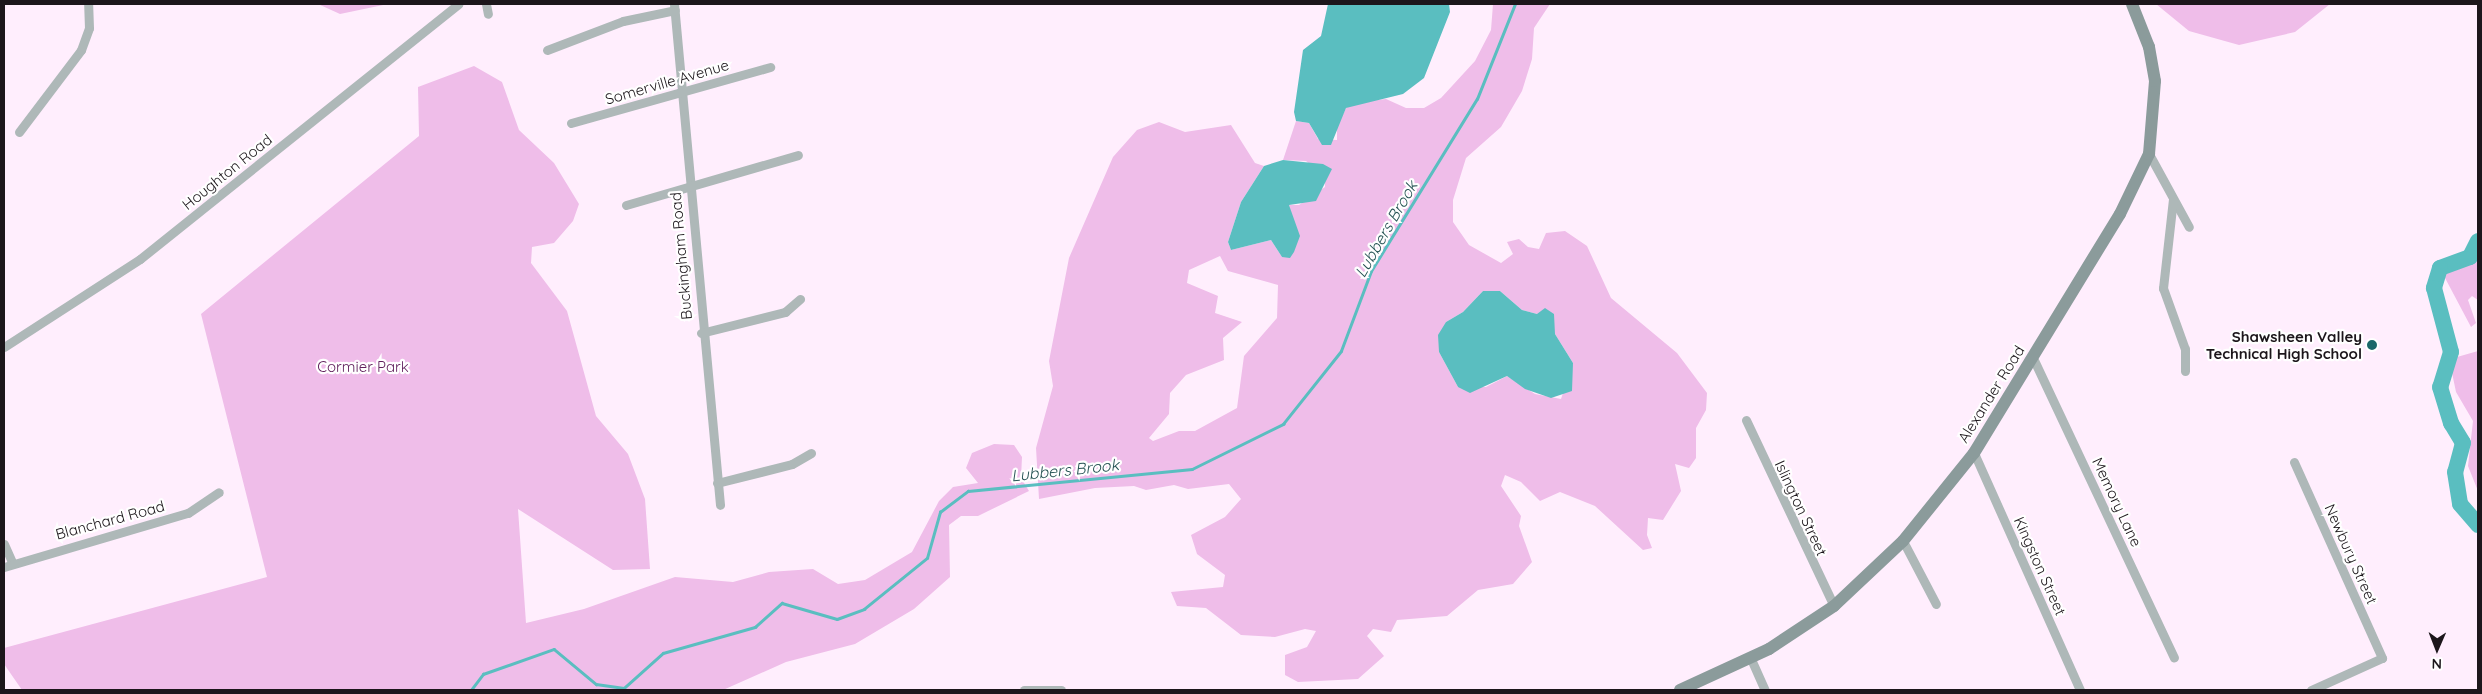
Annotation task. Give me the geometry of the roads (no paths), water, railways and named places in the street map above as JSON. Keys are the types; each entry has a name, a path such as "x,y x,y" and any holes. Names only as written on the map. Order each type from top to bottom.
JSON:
{"street":[{"path":"19,132 80,50 89,28 88,4"},
{"name":"Houghton Road","path":"4,347 140,259 458,4"},
{"path":"486,4 488,14"},
{"name":"Alexander Road","path":"1680,690 1750,658 1834,606 1903,541 1974,453 2124,207 2149,154 2155,81 2149,47 2132,4"},
{"path":"547,50 623,21 674,7"},
{"name":"Buckingham Road","path":"674,7 701,333 720,505"},
{"name":"Somerville Avenue","path":"571,123 681,94 770,67"},
{"path":"2149,154 2189,227"},
{"path":"626,205 689,184 798,155"},
{"path":"2173,200 2163,288 2185,348 2185,371"},
{"path":"701,333 785,312 800,299"},
{"name":"Memory Lane","path":"2033,358 2174,658"},
{"name":"Islington Street","path":"1746,420 1834,606"},
{"path":"717,483 790,465 811,453"},
{"name":"Kingston Street","path":"1974,453 2080,690"},
{"name":"Newbury Street","path":"2294,462 2382,658 2311,690"},
{"name":"Blanchard Road","path":"4,567 12,562 190,512 219,492"},
{"path":"1903,541 1936,604"},
{"path":"4,544 12,562"},
{"path":"1750,658 1765,690"},
{"path":"1024,690 1061,690"}],"water":[{"path":"1328,4 1449,4 1450,12 1424,78 1403,94 1346,108 1331,145 1322,145 1309,123 1296,121 1294,112 1303,50 1321,36"},
{"path":"1283,160 1323,164 1332,169 1316,201 1289,205 1300,236 1294,252 1290,258 1282,257 1271,240 1231,250 1228,242 1241,202 1264,166"},
{"path":"1483,291 1500,291 1522,310 1537,314 1545,308 1554,314 1555,334 1573,363 1572,391 1551,398 1525,389 1507,376 1470,393 1458,387 1439,352 1438,335 1446,322 1463,312"}],"waterway":[{"name":"Lubbers Brook","path":"471,690 483,674 554,649 596,684 624,688 663,653 755,627 782,603 837,619 864,609 927,558 940,512 968,491 1192,469 1283,424 1341,351 1371,271 1477,99 1515,4"},
{"path":"2478,241 2470,257 2440,268 2434,288 2451,352 2440,387 2451,423 2463,443 2455,472 2460,504 2478,525"}],"place":[{"name":"Shawsheen Valley Technical High School","path":"2372,345"}],"park label":[{"name":"Cormier Park","path":"363,367"}]}
